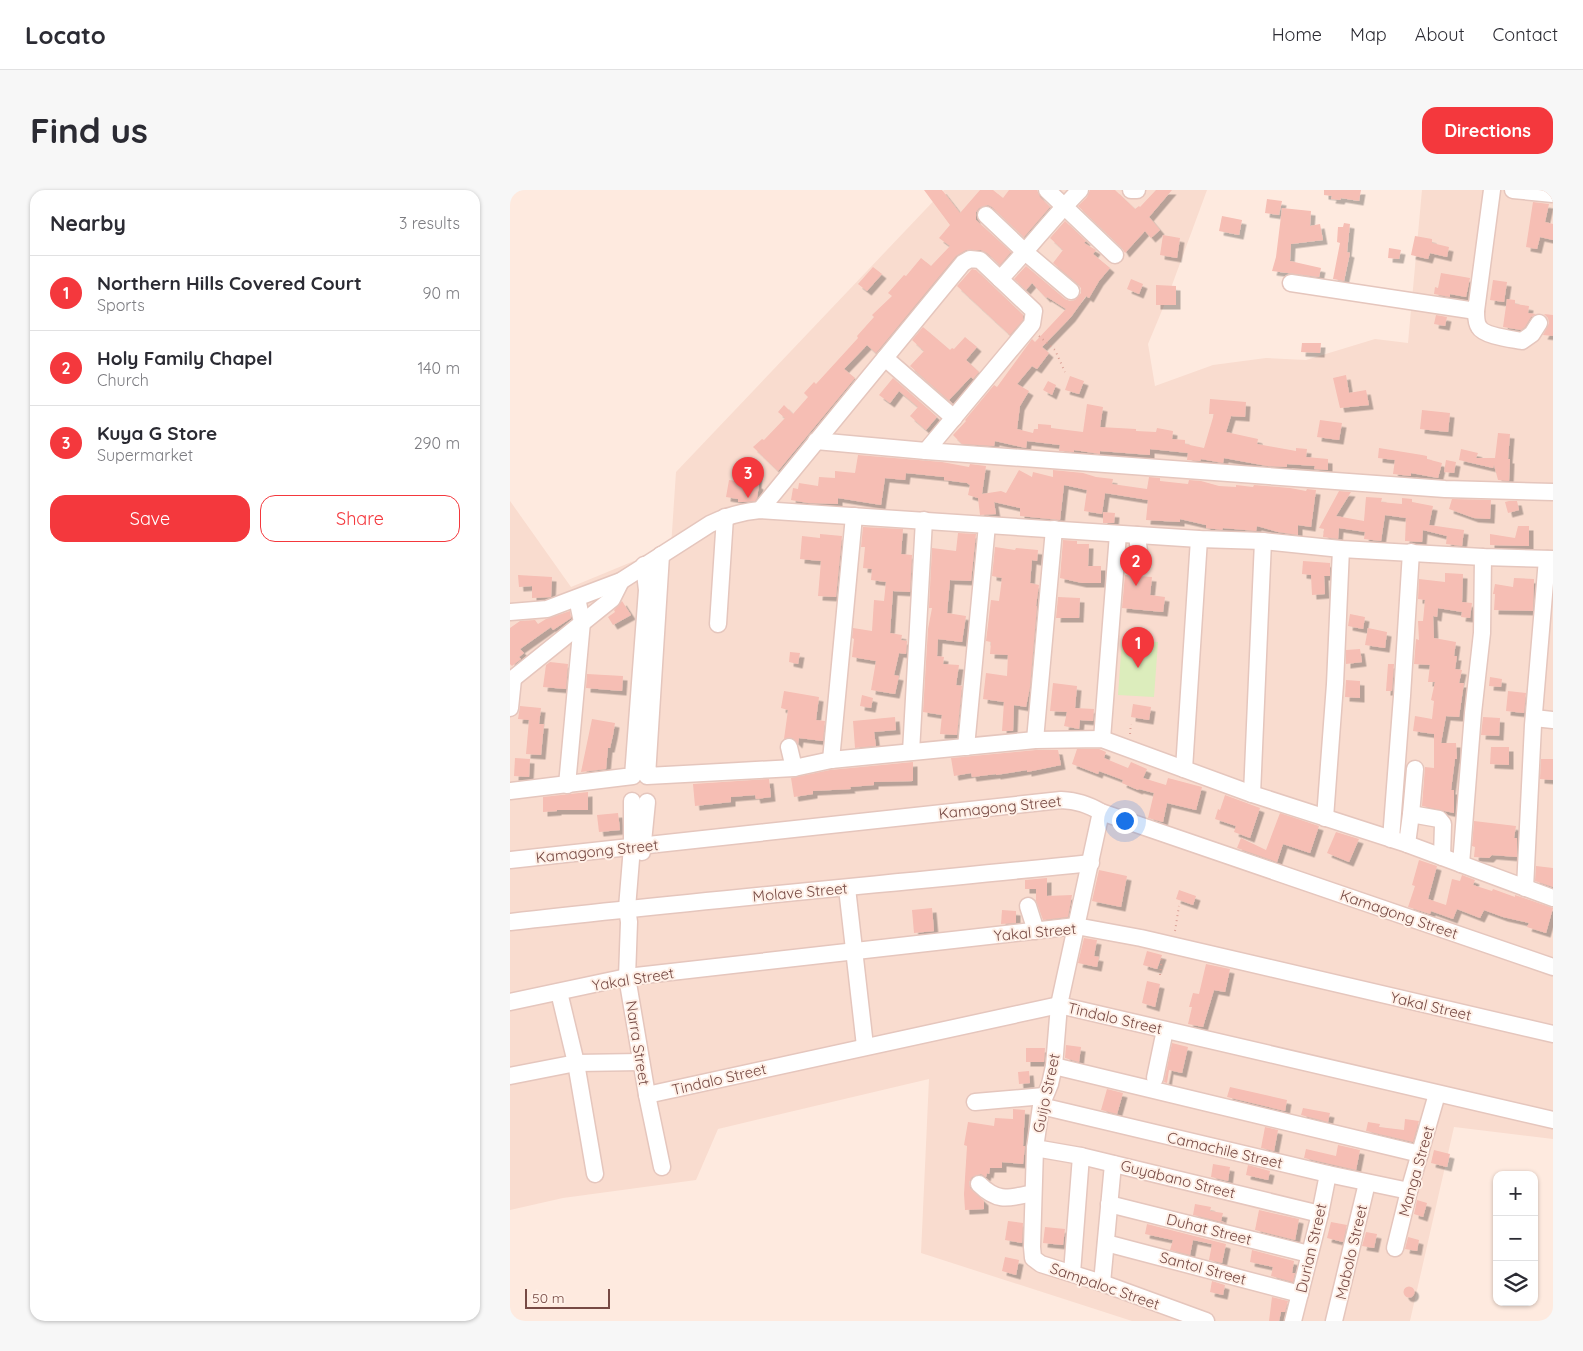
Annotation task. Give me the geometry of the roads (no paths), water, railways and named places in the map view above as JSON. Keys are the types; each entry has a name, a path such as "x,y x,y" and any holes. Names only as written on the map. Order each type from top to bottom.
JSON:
{"street":[{"path":"1047,190 1115,254"},
{"path":"1000,279 1080,190"},
{"path":"1132,190 1137,190"},
{"path":"1492,190 1476,310 1478,326 1483,331 1522,341 1532,334 1539,323"},
{"path":"1513,190 1553,194"},
{"path":"986,215 1025,252 1071,291"},
{"path":"760,510 963,263 970,259 980,260 1034,311 1032,324 926,451"},
{"path":"1291,283 1476,310"},
{"path":"885,358 954,418"},
{"path":"816,440 926,451 1445,489 1553,492"},
{"path":"510,612 547,609 621,581 698,530 725,517 760,510 1199,539 1263,541 1341,549 1550,559 1534,718 1525,888"},
{"path":"831,760 854,516"},
{"path":"718,624 725,517"},
{"path":"911,752 924,520"},
{"path":"966,747 987,525"},
{"path":"1035,740 1054,529"},
{"path":"1102,739 1118,534"},
{"path":"1137,535 1140,560"},
{"path":"1184,769 1199,539"},
{"path":"1252,794 1263,541"},
{"path":"1326,818 1335,684 1341,549"},
{"path":"1391,839 1402,696 1410,552"},
{"path":"640,776 662,555"},
{"path":"1461,864 1473,713 1482,633 1483,557"},
{"path":"640,776 647,590 644,565"},
{"path":"510,708 512,680 612,599 621,581"},
{"path":"567,785 582,622 577,598"},
{"path":"1534,718 1553,720"},
{"path":"510,791 640,776 794,768 831,760 1035,740 1102,739 1252,794 1407,844 1553,898"},
{"path":"789,747 794,768"},
{"path":"1407,844 1415,769"},
{"path":"640,776 654,782 655,787 654,796 640,801 629,797 626,788 627,784 640,776"},
{"name":"Kamagong Street","path":"510,860 1061,800 1079,801 1101,812 1553,967"},
{"name":"Narra Street","path":"640,801 627,977 647,1095 662,1167"},
{"name":"Guijo Street","path":"1033,1258 1035,1148 1043,1101 1050,1084 1054,1066 1060,1005 1101,812"},
{"path":"1411,814 1439,819 1443,824 1442,857"},
{"name":"Molave Street","path":"510,922 1091,863"},
{"path":"847,888 865,1046"},
{"path":"1028,906 1036,931"},
{"name":"Yakal Street","path":"510,1002 627,977 1076,926 1168,945 1553,1034"},
{"path":"559,992 576,1063 595,1174"},
{"name":"Tindalo Street","path":"647,1095 1060,1005 1553,1120"},
{"path":"1155,1078 1165,1030"},
{"path":"510,1076 576,1063 641,1062"},
{"path":"1054,1066 1420,1154"},
{"name":"Manga Street","path":"1395,1248 1437,1094"},
{"name":"Camachile Street","path":"975,1102 1043,1101 1328,1174 1409,1191"},
{"name":"Guyabano Street","path":"1035,1148 1081,1156 1320,1214"},
{"path":"1072,1273 1081,1156"},
{"path":"1102,1283 1113,1164"},
{"name":"Durian Street","path":"1293,1321 1328,1174"},
{"name":"Mabolo Street","path":"1334,1321 1367,1182"},
{"path":"979,1184 986,1192 998,1198 1006,1199 1034,1193"},
{"name":"Duhat Street","path":"1109,1204 1309,1254"},
{"name":"Santol Street","path":"1106,1243 1300,1294"},
{"name":"Sampaloc Street","path":"1033,1258 1041,1264 1102,1283 1206,1321"}],"place":[{"name":"Kuya G Store","path":"748,498"},
{"name":"Holy Family Chapel","path":"1136,586"},
{"name":"Northern Hills Covered Court","path":"1138,668"}]}
